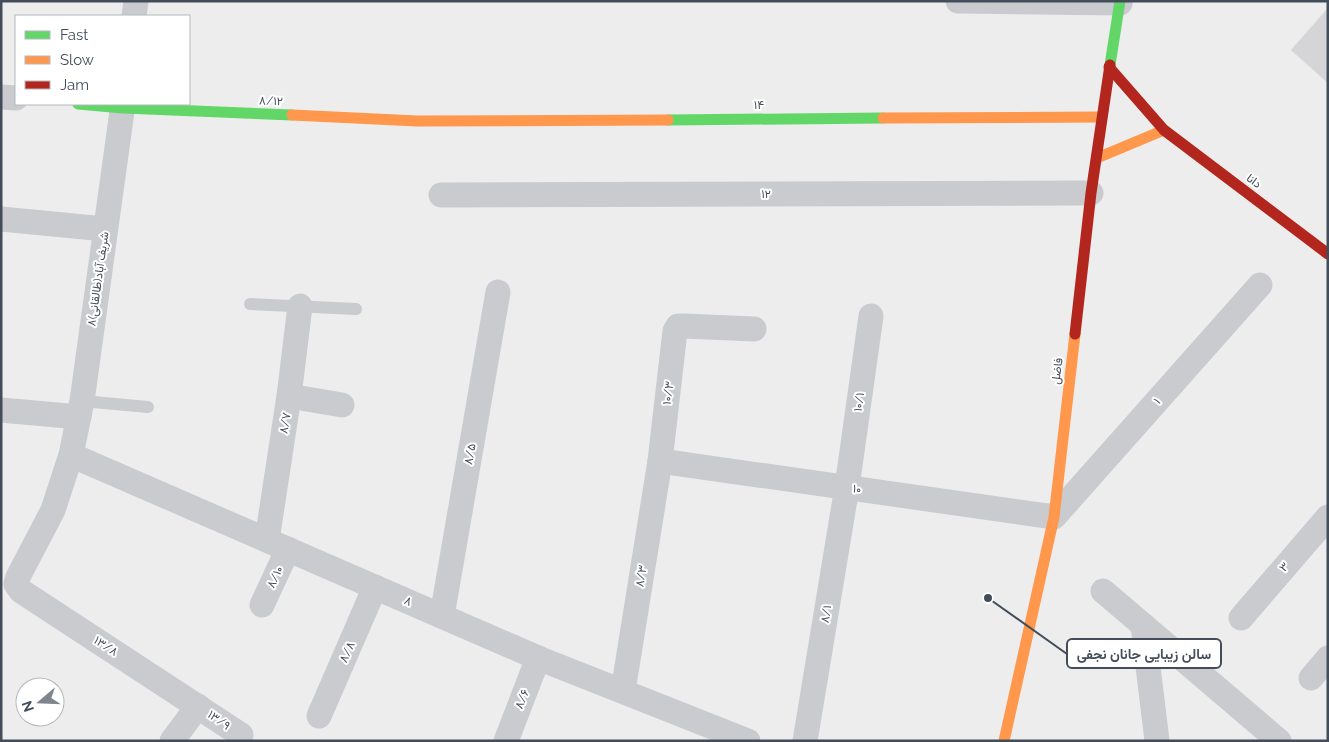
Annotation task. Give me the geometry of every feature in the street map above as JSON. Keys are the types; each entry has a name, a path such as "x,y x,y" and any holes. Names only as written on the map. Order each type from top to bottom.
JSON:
{"street":[{"path":"134,15 136,1"},
{"path":"958,1 1120,2"},
{"name":"فاضل","path":"1004,741 1054,517 1091,193 1120,2"},
{"name":"دانا","path":"1110,67 1164,130 1328,254"},
{"path":"1,97 15,98"},
{"name":"۸/۱۲","path":"100,105 417,121"},
{"name":"۸شریف آباد(طالقانی)","path":"16,584 54,510 71,455 80,409 123,106"},
{"name":"۱۴","path":"417,121 1102,117"},
{"path":"1097,158 1164,130"},
{"name":"۱۲","path":"441,195 1091,193"},
{"path":"1,219 105,229"},
{"name":"۱","path":"1054,517 1260,285"},
{"name":"۸/۵","path":"442,616 498,292"},
{"name":"۸/۷","path":"278,545 289,396 300,306"},
{"name":"۱۰/۱","path":"847,487 871,316"},
{"name":"۱۰/۳","path":"660,461 675,331 678,326 754,329"},
{"path":"289,396 342,405"},
{"path":"1,410 80,409"},
{"name":"۸","path":"71,455 538,658 623,691 701,732 748,741"},
{"name":"۱۰","path":"660,461 1054,517"},
{"name":"۸/۳","path":"623,691 660,461"},
{"name":"۸/۱","path":"805,741 847,487"},
{"name":"۳","path":"1241,618 1328,517"},
{"name":"۸/۱۰","path":"262,605 278,545"},
{"name":"۱۳/۸","path":"16,584 21,592 198,706"},
{"name":"۸/۸","path":"318,716 375,587"},
{"path":"1103,591 1279,741"},
{"path":"1143,625 1157,741"},
{"name":"۸/۶","path":"513,739 538,658"},
{"path":"1311,678 1328,658"},
{"path":"172,741 198,706"},
{"name":"۱۳/۹","path":"198,706 241,735"}],"lane":[{"path":"250,304 356,308"},
{"path":"80,409 148,407"}],"building":[{"path":"1328,8 1328,83 1291,50"}],"traffic: fast":[{"path":"1110,65 1120,1"},
{"path":"89,105 292,115"},
{"path":"668,120 883,118"}],"traffic: slow":[{"path":"292,115 417,121 668,120"},
{"path":"883,118 1102,117"},
{"path":"1097,158 1164,130"},
{"path":"1004,741 1054,517 1075,334"}],"traffic: jam":[{"path":"1075,334 1091,193 1110,65"},
{"path":"1109,67 1164,130 1328,254"}],"place":[{"name":"سالن زیبایی جانان نجفی","path":"988,598"}]}
